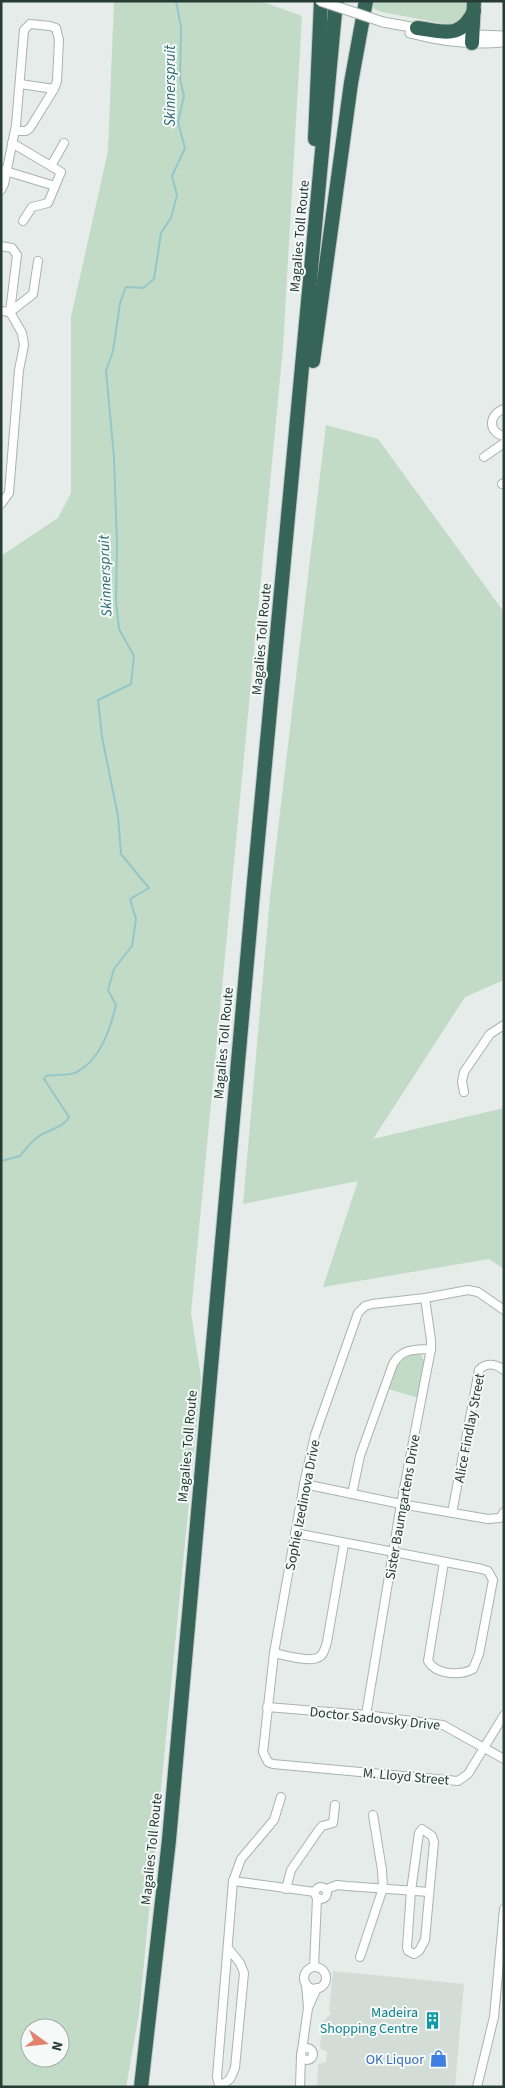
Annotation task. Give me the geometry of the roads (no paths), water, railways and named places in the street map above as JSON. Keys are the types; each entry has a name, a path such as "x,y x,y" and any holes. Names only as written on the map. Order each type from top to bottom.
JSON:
{"highway":[{"path":"302,412 321,1"},
{"name":"Magalies Toll Route","path":"151,2087 176,1843 302,412 336,1"},
{"name":"Magalies Toll Route","path":"141,2087 169,1840 255,872 343,1"},
{"path":"302,412 351,83 366,1"},
{"path":"417,28 458,30 468,23 474,6"},
{"path":"472,40 474,6"}],"street":[{"path":"321,1 416,34 445,40 504,42"},
{"path":"386,23 472,40 504,36"},
{"path":"1,190 15,131 24,30 30,24 56,28 59,40 57,80 54,89 30,128 26,131 15,131"},
{"path":"20,84 54,89"},
{"path":"12,143 60,172 53,195 48,203 32,207 23,221"},
{"path":"51,166 64,143"},
{"path":"5,174 55,186"},
{"path":"1,246 12,248 18,258 10,312 22,333 24,345 19,370 8,493 7,498 1,504"},
{"path":"1,311 10,312 33,294 38,261"},
{"path":"504,409 495,413 492,420 492,428 496,433 504,436"},
{"path":"484,457 504,443"},
{"path":"464,1092 462,1082 464,1072 490,1034 503,1029"},
{"name":"Sophie Izedinova Drive","path":"273,1764 268,1762 263,1752 274,1653 304,1484 315,1435 358,1313 365,1306 372,1304 471,1290 504,1310"},
{"name":"Sister Baumgartens Drive","path":"366,1715 401,1504 431,1349 432,1340 425,1298"},
{"path":"352,1494 360,1456 396,1358 405,1351 431,1349"},
{"name":"Alice Findlay Street","path":"452,1514 479,1370 489,1364 504,1370"},
{"path":"304,1484 452,1514 494,1519 500,1518 504,1512"},
{"path":"295,1533 344,1544 393,1552 482,1569 488,1571 493,1580 476,1663 473,1669 465,1673 439,1671 432,1668 428,1661 444,1562"},
{"path":"274,1653 310,1659 318,1658 322,1655 327,1642 344,1544"},
{"name":"Doctor Sadovsky Drive","path":"268,1707 366,1715 443,1725 504,1759"},
{"name":"M. Lloyd Street","path":"273,1764 458,1781 468,1774 504,1715"},
{"path":"228,1948 240,1963 244,1972 235,2068 230,2079 221,2086 219,2085 218,2077 233,1882 241,1859 274,1820 281,1797"},
{"path":"286,1889 291,1870 318,1831 322,1826 333,1823 335,1805"},
{"path":"360,1957 383,1888 373,1815"},
{"path":"422,1829 432,1836 434,1842 425,1940 419,1951 414,1954 408,1951 411,1891 419,1833 422,1829"},
{"path":"233,1882 321,1894 337,1886 429,1892"},
{"path":"314,1967 321,1894"},
{"path":"477,2087 494,2017 504,1909"},
{"path":"300,2087 301,2053 308,2008 304,1978 306,1972 314,1967 321,1969 325,1975 323,1985 311,1988 306,1984"},
{"path":"308,2008 317,1988"},
{"path":"301,2078 313,2055 305,2031"},
{"path":"301,2053 306,2048 312,2050"},
{"path":"301,2053 303,2059 309,2060"}],"waterway":[{"name":"Skinnerspruit","path":"1,1161 20,1156 36,1138 60,1126 69,1117 44,1079 46,1076 77,1072 92,1059 103,1043 116,1005 108,990 114,969 132,946 136,919 130,899 149,888 121,854 118,816 102,737 98,700 131,684 134,656 119,629 116,601 117,545 114,457 106,371 113,351 120,303 126,287 143,288 154,279 161,233 171,218 177,195 172,176 185,148 178,122 184,96 180,79 181,27 176,1"}],"place":[{"name":"Madeira Shopping Centre","path":"432,2020"},
{"name":"OK Liquor","path":"438,2059"}]}
